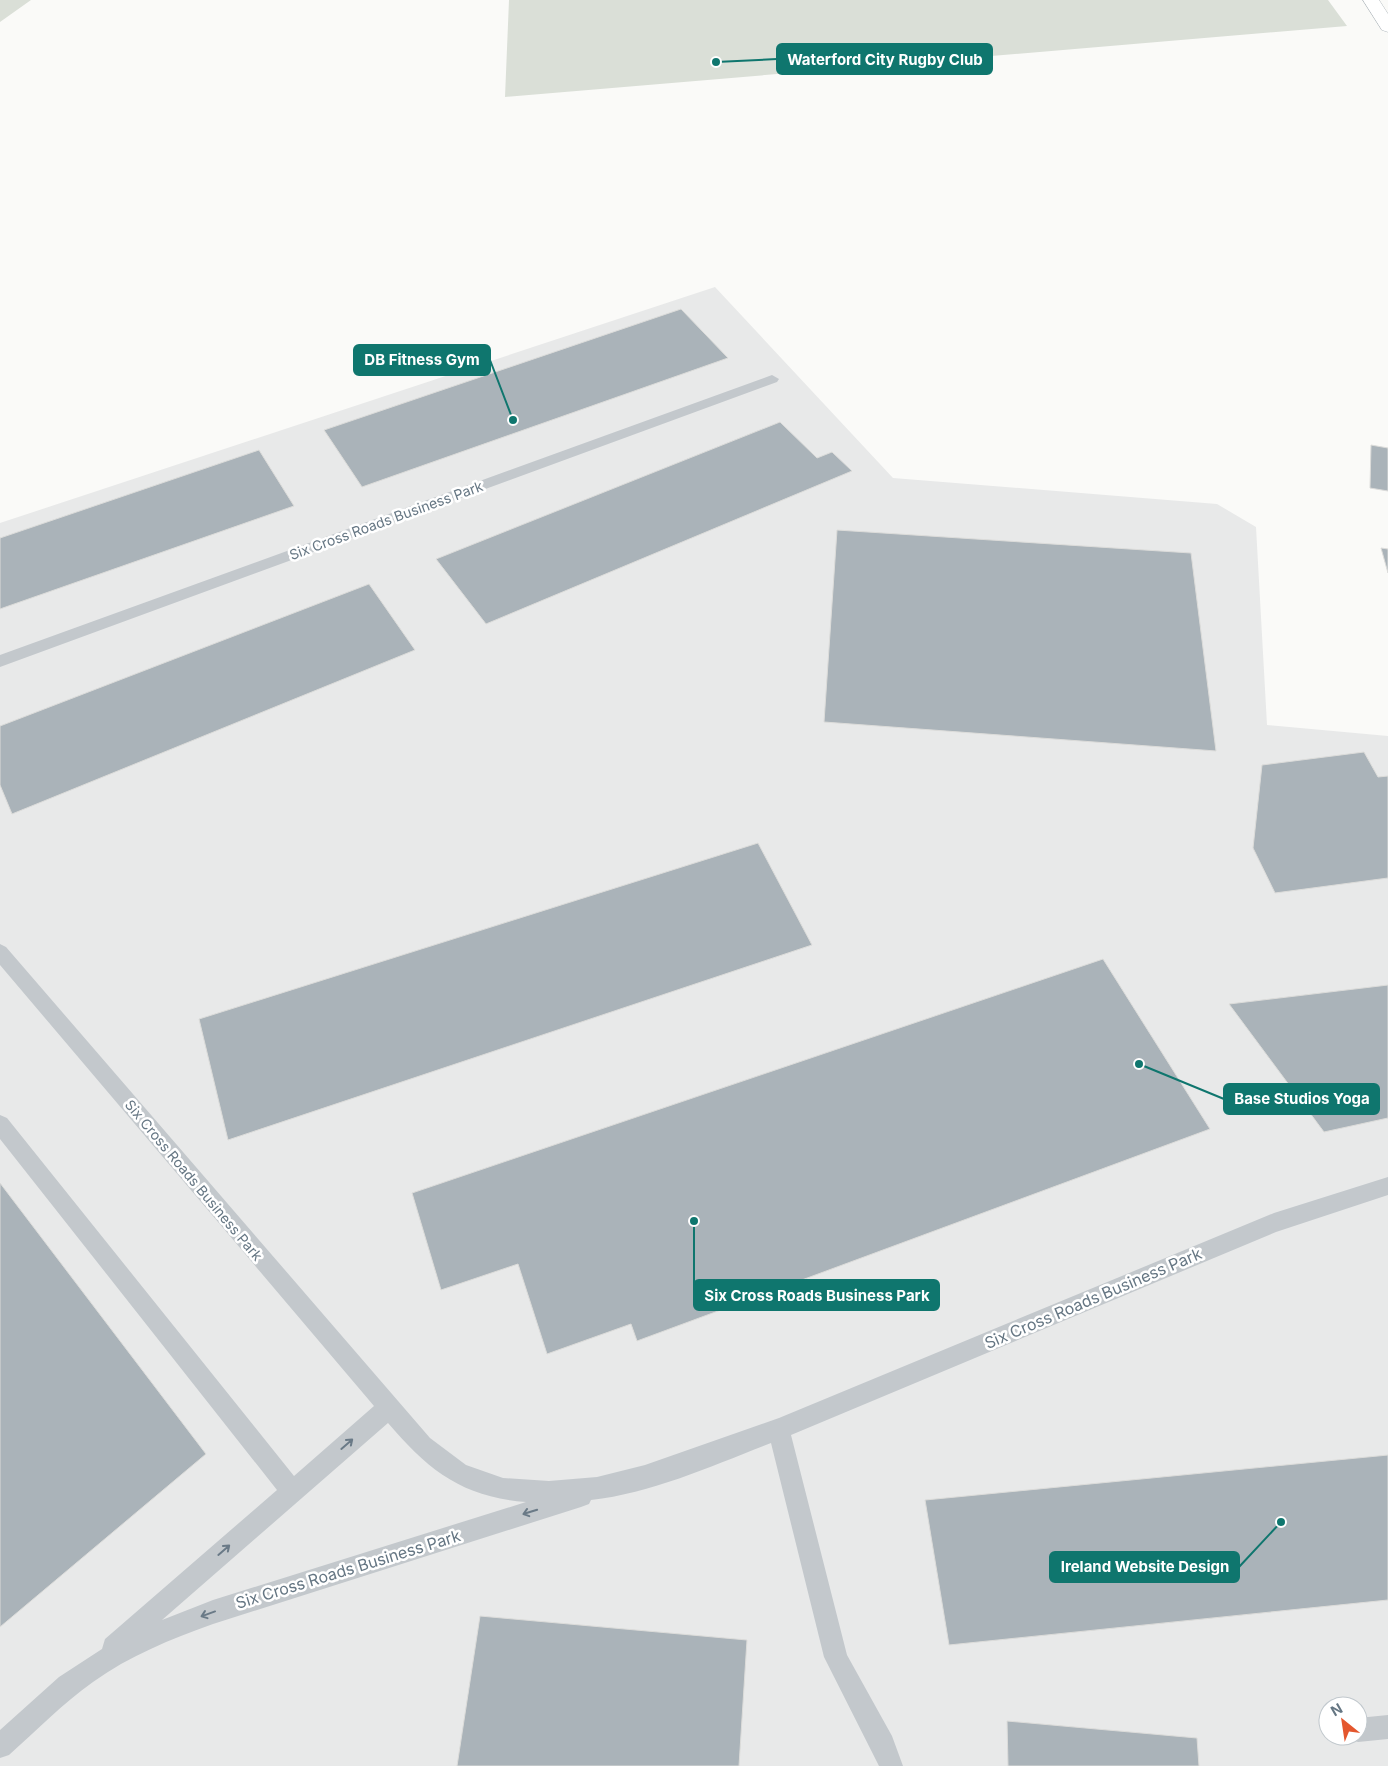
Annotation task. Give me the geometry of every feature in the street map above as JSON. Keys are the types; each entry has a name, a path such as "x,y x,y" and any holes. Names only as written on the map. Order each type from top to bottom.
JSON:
{"street":[{"path":"1371,0 1388,27"}],"lane":[{"name":"Six Cross Roads Business Park","path":"0,661 772,379"},
{"name":"Six Cross Roads Business Park","path":"0,952 389,1408 422,1446 441,1464 464,1477 494,1487 541,1492 576,1490 660,1472"},
{"path":"0,1124 292,1491"},
{"name":"Six Cross Roads Business Park","path":"68,1686 110,1656 160,1632 213,1612 660,1472 779,1429 1274,1223 1388,1186"},
{"name":"Six Cross Roads Business Park","path":"0,1746 389,1408"},
{"path":"779,1429 836,1657 846,1681 883,1745 891,1766"},
{"path":"1368,1729 1388,1727"}],"shaded area":[{"path":"0,0 31,0 0,22"},
{"path":"509,0 1328,0 1347,26 505,97"},
{"path":"715,287 893,478 1217,504 1256,527 1267,725 1388,736 1388,1766 0,1766 0,523"}],"building":[{"path":"681,309 728,358 362,487 324,430"},
{"path":"780,422 817,458 832,452 852,471 486,624 436,559"},
{"path":"1371,445 1388,448 1388,491 1370,488"},
{"path":"259,450 294,506 0,609 0,538"},
{"path":"837,530 1191,553 1216,751 824,722"},
{"path":"1381,548 1388,549 1388,573"},
{"path":"369,584 415,650 12,814 0,785 0,726"},
{"path":"1364,752 1378,777 1388,776 1388,878 1275,893 1253,848 1262,765"},
{"path":"758,843 812,945 228,1140 199,1019"},
{"path":"1103,959 1210,1129 637,1341 631,1324 547,1354 518,1264 441,1290 412,1193"},
{"path":"1388,985 1388,1118 1324,1132 1229,1004"},
{"path":"0,1183 206,1454 0,1627"},
{"path":"1388,1455 1388,1600 949,1645 925,1500"},
{"path":"480,1616 747,1640 739,1766 457,1766"},
{"path":"1007,1721 1197,1738 1199,1766 1008,1766"}],"place":[{"name":"Waterford City Rugby Club","path":"716,62"},
{"name":"DB Fitness Gym","path":"513,420"},
{"name":"Base Studios Yoga","path":"1139,1064"},
{"name":"Six Cross Roads Business Park","path":"694,1221"},
{"name":"Ireland Website Design","path":"1281,1522"}]}
